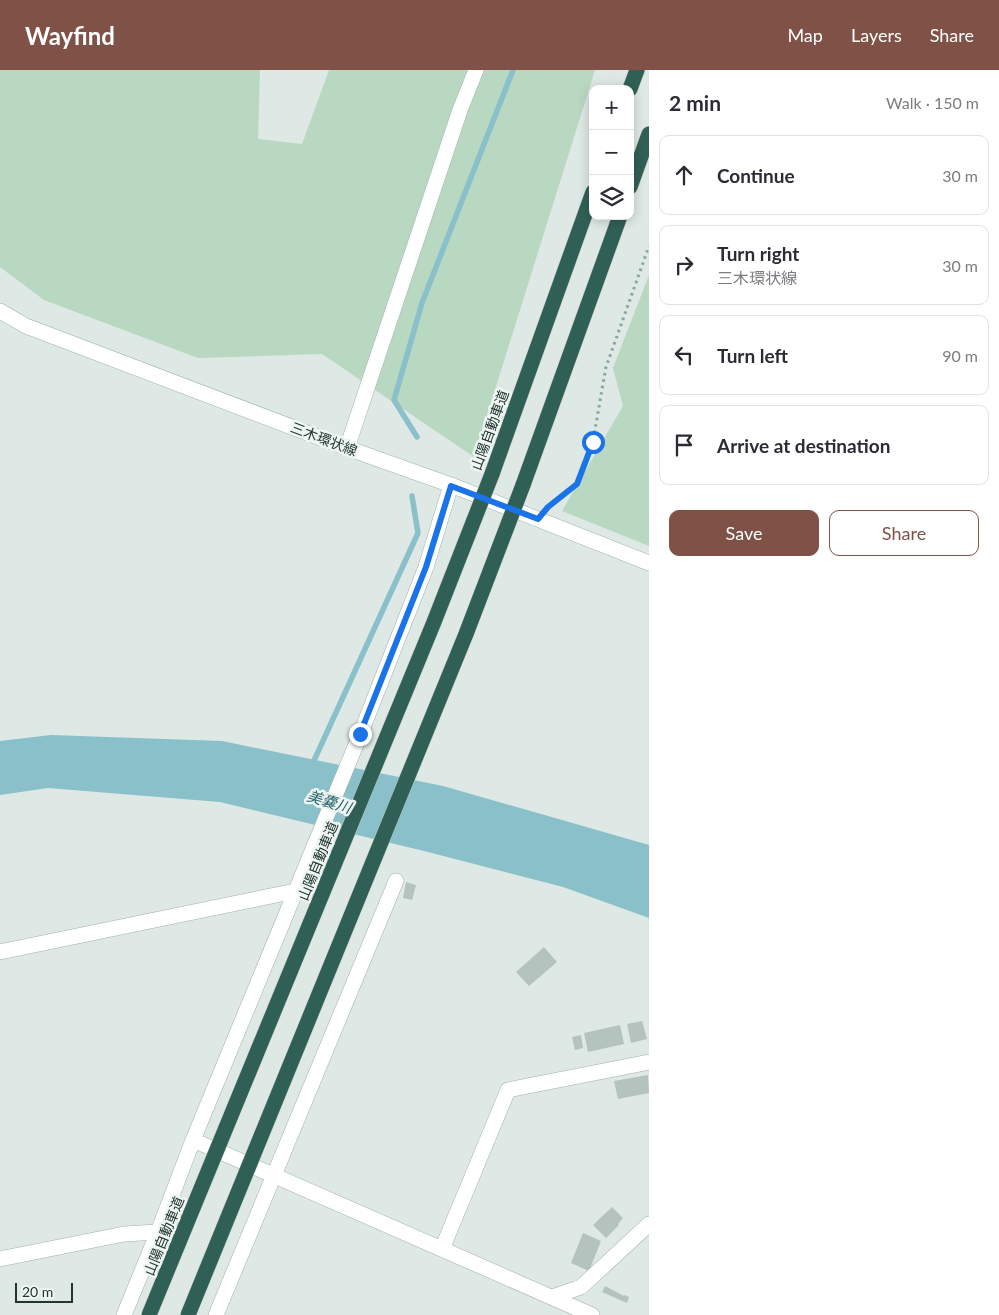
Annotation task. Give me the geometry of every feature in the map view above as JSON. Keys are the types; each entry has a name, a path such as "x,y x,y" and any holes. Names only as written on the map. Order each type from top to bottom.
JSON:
{"highway":[{"path":"631,85 637,70"},
{"path":"634,176 649,134"},
{"name":"山陽自動車道","path":"150,1315 426,641 492,474 589,203"},
{"path":"188,1315 466,634 523,485 619,220"}],"street":[{"path":"347,448 460,110 476,70"},
{"name":"三木環状線","path":"0,311 26,326 538,519 649,563"},
{"path":"124,1315 193,1140 360,734 426,567 451,486"},
{"path":"216,1315 396,881"},
{"path":"0,952 295,891"},
{"path":"442,1249 508,1090 649,1062"},
{"path":"193,1140 592,1315"},
{"path":"552,1297 581,1287 649,1224"},
{"path":"0,1259 124,1234 158,1232"}],"path":[{"path":"538,519 548,507 577,484 593,442 606,367 649,246"}],"green space":[{"path":"0,70 260,70 258,139 302,144 329,70 595,70 474,457 322,354 198,358 44,300 0,267"},
{"path":"649,275 649,546 562,511 623,406 613,368"}],"water":[{"name":"美嚢川","path":"51,735 222,741 443,786 649,845 649,918 563,887 424,851 220,802 48,788 0,795 0,741"}],"building":[{"path":"406,882 416,885 412,900 403,898"},
{"path":"544,947 557,962 529,986 516,972"},
{"path":"642,1021 647,1039 631,1043 627,1024"},
{"path":"620,1025 624,1044 588,1052 584,1033"},
{"path":"581,1035 583,1048 575,1050 572,1037"},
{"path":"648,1075 649,1093 618,1099 614,1081"},
{"path":"612,1207 623,1218 606,1238 593,1225"},
{"path":"583,1233 601,1241 589,1271 571,1263"},
{"path":"605,1286 629,1297 627,1303 602,1292"}],"waterway":[{"path":"417,437 394,400 422,303 513,70"},
{"path":"312,765 418,533 412,496"}],"route":[{"path":"360,734 426,567 451,486 538,519 548,507 577,484 593,442"}]}
